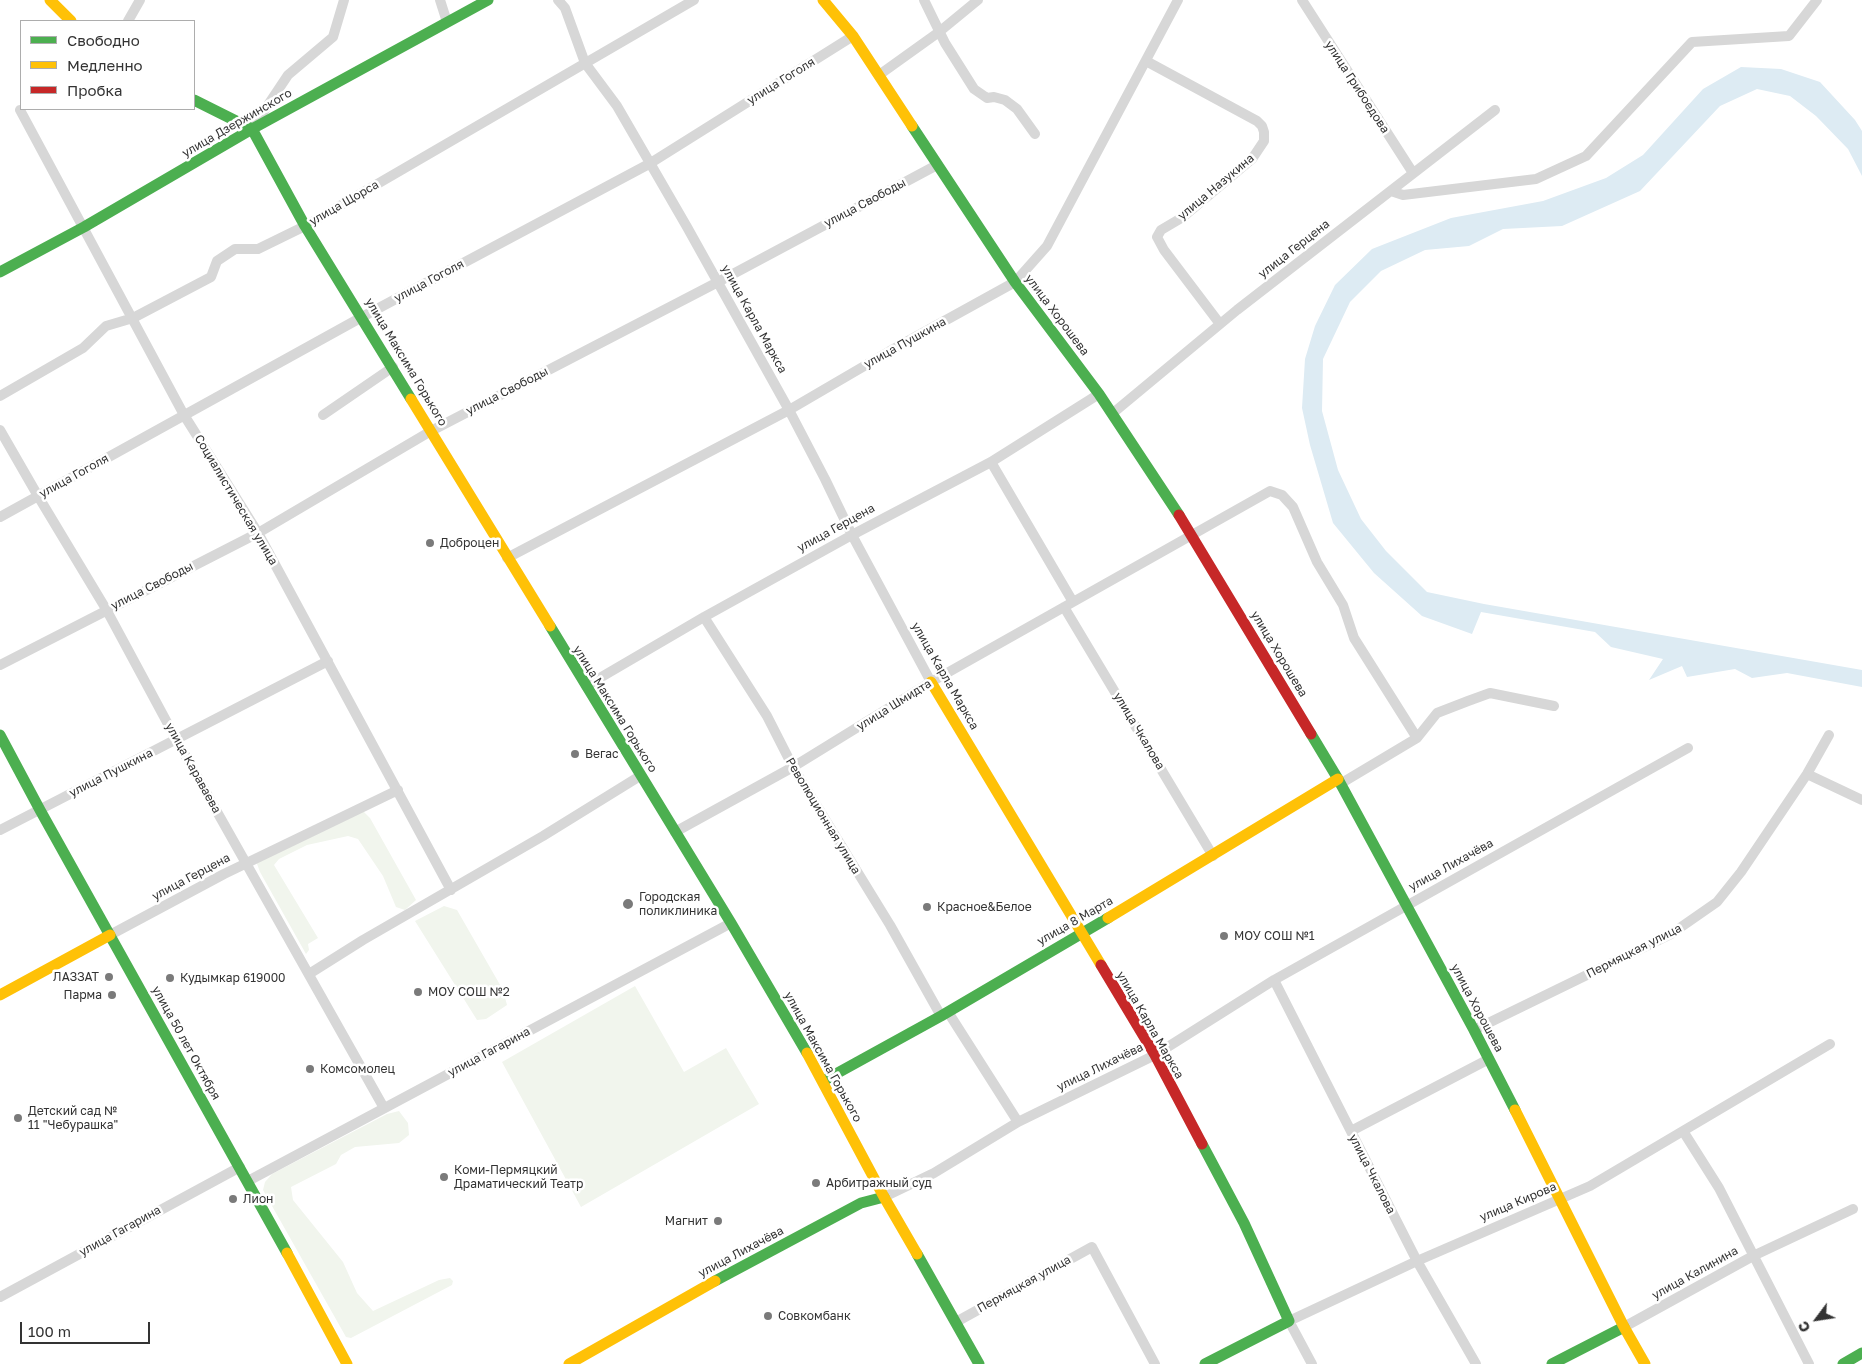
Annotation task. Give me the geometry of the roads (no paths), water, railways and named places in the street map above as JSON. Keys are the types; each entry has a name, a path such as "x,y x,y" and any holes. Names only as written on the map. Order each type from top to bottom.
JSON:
{"street":[{"path":"50,0 69,20"},
{"path":"129,20 140,0"},
{"path":"195,100 252,129 288,75 333,37 344,0"},
{"path":"440,0 447,22"},
{"name":"улица Дзержинского","path":"0,272 84,227 252,129 488,0"},
{"name":"улица Карла Маркса","path":"558,0 565,8 585,63 617,106 718,282 789,410 852,535 931,682 1154,1055 1244,1224 1312,1364"},
{"name":"улица Щорса","path":"0,396 83,348 106,326 134,318 211,277 217,261 235,249 258,249 305,226 694,0"},
{"name":"улица Хорошева","path":"823,0 853,36 1015,282 1113,413 1192,535 1339,781 1474,1030 1644,1364"},
{"path":"924,0 939,32 974,89 987,98 994,97 1005,100 1017,109 1035,134"},
{"path":"879,75 939,32 978,0"},
{"name":"улица Пушкина","path":"507,558 789,410 890,351 1015,282 1047,246 1178,0"},
{"name":"улица Грибоедова","path":"1302,0 1413,173"},
{"path":"1391,191 1403,195 1536,179 1586,156 1692,42 1789,36 1817,0"},
{"name":"улица Гоголя","path":"0,517 362,317 649,164 853,36"},
{"name":"улица Назукина","path":"1146,61 1257,120 1264,132 1264,141 1252,159 1182,217 1161,230 1157,237 1164,250 1220,324"},
{"name":"Социалистическая улица","path":"20,110 134,318 184,415 258,533 451,890"},
{"name":"улица Герцена","path":"1113,413 1220,324 1495,110"},
{"name":"улица Максима Горького","path":"252,129 305,226 393,367 507,558 731,923 823,1081 884,1197 979,1364"},
{"name":"улица Свободы","path":"0,665 106,609 258,533 432,431 937,165"},
{"path":"323,415 393,367"},
{"name":"улица Герцена","path":"586,686 704,617 852,535 991,462 1099,394"},
{"name":"улица Караваева","path":"0,430 106,609 176,739 384,1108"},
{"name":"улица Чкалова","path":"991,462 1069,604 1213,856"},
{"name":"улица Шмидта","path":"675,832 793,767 931,682 1270,491 1282,495 1293,507 1316,562 1343,605 1354,638 1417,738"},
{"name":"Революционная улица","path":"704,617 767,716 793,767 945,1014 1018,1122"},
{"name":"улица Пушкина","path":"0,830 328,661"},
{"path":"1339,781 1417,738 1437,713 1490,693 1554,706"},
{"name":"улица 50 лет Октября","path":"0,735 248,1181 347,1364"},
{"name":"Пермяцкая улица","path":"1474,1030 1671,934 1716,902 1741,872 1807,774 1829,735"},
{"name":"улица Лихачёва","path":"569,1364 705,1287 860,1203 884,1197 934,1173 1018,1122 1154,1055 1274,980 1688,748"},
{"path":"1807,774 1862,800"},
{"path":"309,974 363,940 543,836 640,776"},
{"name":"улица 8 Марта","path":"823,1081 945,1014 1339,781"},
{"name":"улица Герцена","path":"0,995 224,874 398,790"},
{"name":"улица Гагарина","path":"248,1181 731,923"},
{"name":"улица Чкалова","path":"1274,980 1417,1261 1476,1364"},
{"name":"улица Кирова","path":"1205,1364 1270,1330 1417,1261 1590,1186 1830,1044"},
{"path":"1351,1131 1489,1059"},
{"path":"1683,1131 1718,1188 1809,1364"},
{"name":"улица Гагарина","path":"0,1297 240,1167"},
{"name":"улица Калинина","path":"1552,1364 1753,1256 1853,1209"},
{"name":"Пермяцкая улица","path":"956,1322 1092,1247 1156,1364"},
{"path":"1842,1364 1862,1353"}],"place":[{"name":"Доброцен","path":"430,543"},
{"name":"Вегас","path":"575,754"},
{"name":"Городская поликлиника","path":"628,904"},
{"name":"Красное&Белое","path":"927,907"},
{"name":"МОУ СОШ №1","path":"1224,936"},
{"name":"ЛАЗЗАТ","path":"109,977"},
{"name":"Кудымкар 619000","path":"170,978"},
{"name":"МОУ СОШ №2","path":"418,992"},
{"name":"Парма","path":"112,995"},
{"name":"Комсомолец","path":"310,1069"},
{"name":"Детский сад № 11 \"Чебурашка\"","path":"18,1118"},
{"name":"Коми-Пермяцкий Драматический Театр","path":"444,1177"},
{"name":"Арбитражный суд","path":"816,1183"},
{"name":"Лион","path":"233,1199"},
{"name":"Магнит","path":"718,1221"},
{"name":"Совкомбанк","path":"768,1316"}]}
